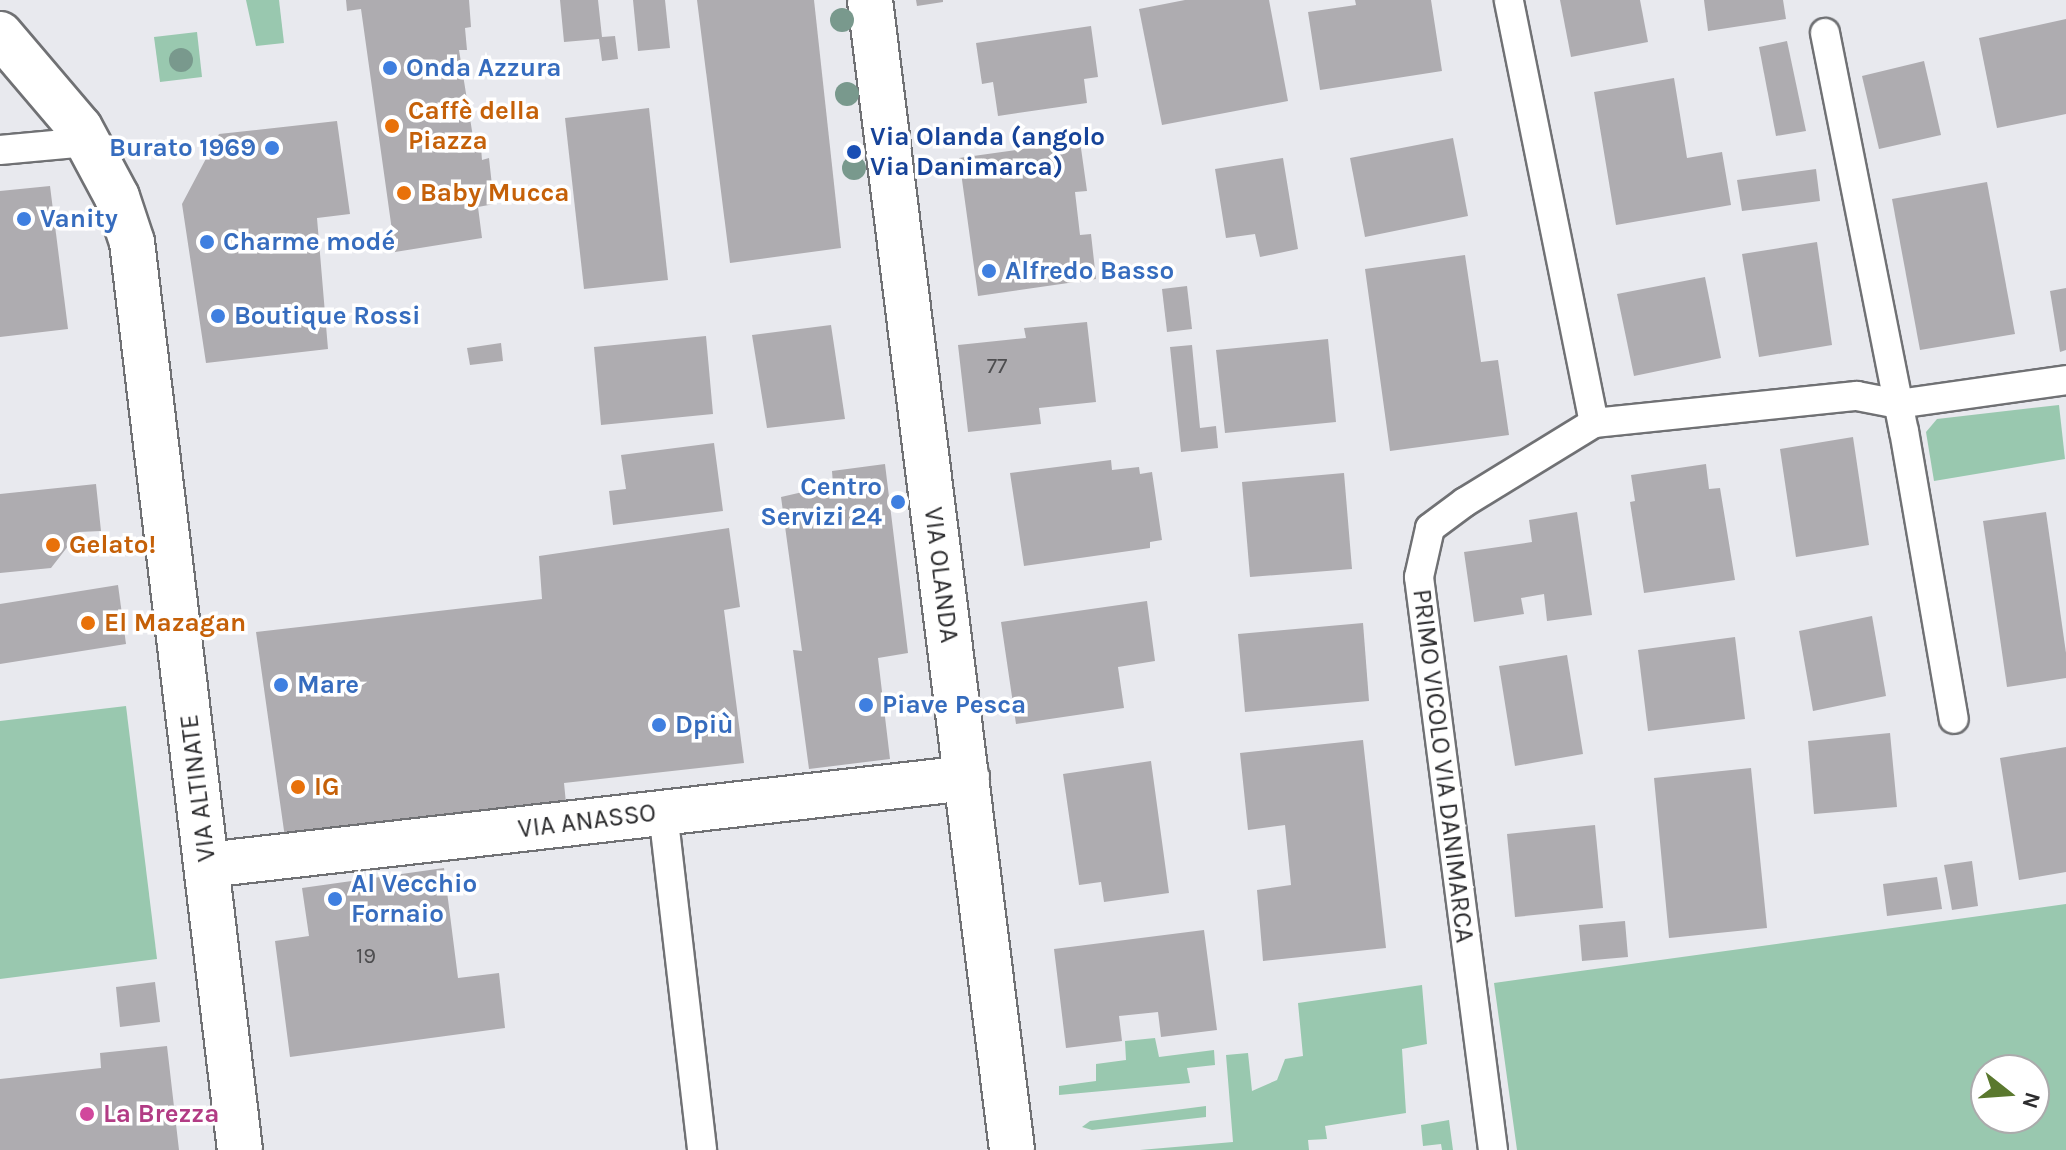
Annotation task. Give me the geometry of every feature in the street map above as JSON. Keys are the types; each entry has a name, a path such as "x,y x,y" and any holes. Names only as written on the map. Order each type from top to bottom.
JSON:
{"street":[{"name":"VIA OLANDA","path":"870,0 1012,1150"},
{"name":"VIA ALTINATE","path":"0,34 80,128 117,197 132,242 240,1150"},
{"name":"VIA ANASSO","path":"207,865 967,778"}],"lane":[{"path":"1509,0 1594,423 1857,396 1898,404 2066,380"},
{"path":"1825,33 1898,404 1954,719"},
{"path":"0,150 87,142"},
{"name":"PRIMO VICOLO VIA DANIMARCA","path":"1493,1150 1419,577 1430,528 1465,502 1594,423"},
{"path":"663,812 702,1150"}],"green space":[{"path":"246,0 279,0 284,43 256,46"},
{"path":"197,32 202,77 160,82 154,37"},
{"path":"2059,405 2065,459 1934,481 1926,432 1937,419"},
{"path":"126,706 157,959 0,979 0,721"},
{"path":"2066,904 2066,1150 1517,1150 1494,983"},
{"path":"1422,985 1427,1044 1402,1049 1406,1113 1325,1126 1327,1139 1308,1140 1309,1150 1140,1150 1233,1142 1226,1055 1248,1053 1252,1091 1277,1080 1285,1059 1303,1056 1298,1003"},
{"path":"1155,1038 1159,1057 1214,1050 1215,1065 1187,1068 1190,1083 1059,1095 1059,1086 1096,1081 1096,1064 1126,1060 1125,1041"},
{"path":"1206,1106 1206,1117 1092,1130 1082,1127 1090,1121"},
{"path":"1449,1120 1453,1150 1442,1150 1441,1144 1423,1146 1421,1125"}],"building":[{"path":"346,0 469,0 471,27 465,28 467,50 459,50 473,137 480,135 482,160 489,158 494,204 478,207 482,238 395,252 361,9 347,11"},
{"path":"560,0 598,0 602,37 615,36 618,59 602,61 599,39 564,42"},
{"path":"633,0 665,0 670,48 638,51"},
{"path":"697,0 814,0 841,248 730,263"},
{"path":"916,0 943,0 943,2 917,6"},
{"path":"1185,0 1269,0 1288,101 1162,125 1139,9"},
{"path":"1355,0 1431,0 1442,71 1320,90 1308,12 1356,5"},
{"path":"1560,0 1640,0 1648,42 1571,57"},
{"path":"1704,0 1783,0 1786,19 1708,31"},
{"path":"2066,19 2066,114 1997,128 1979,38"},
{"path":"1091,26 1098,77 1084,79 1087,103 998,116 993,82 982,84 976,43"},
{"path":"1787,41 1806,131 1776,136 1759,47"},
{"path":"1924,61 1941,135 1879,149 1862,76"},
{"path":"1674,78 1687,158 1722,152 1731,205 1616,225 1594,92"},
{"path":"649,108 668,280 584,289 565,118"},
{"path":"337,121 350,214 317,218 328,349 206,363 182,204 219,134"},
{"path":"1453,138 1468,216 1365,237 1350,158"},
{"path":"1080,141 1087,191 1075,192 1080,235 1091,234 1096,279 978,296 959,158"},
{"path":"1283,158 1298,249 1260,257 1255,234 1226,238 1215,169"},
{"path":"1816,169 1820,201 1742,211 1737,180"},
{"path":"1987,182 2015,334 1920,350 1892,199"},
{"path":"50,186 68,329 0,337 0,191"},
{"path":"1817,242 1832,345 1759,357 1742,254"},
{"path":"1465,255 1481,362 1498,360 1509,435 1390,451 1365,269"},
{"path":"1705,277 1721,358 1634,376 1617,294"},
{"path":"1187,286 1192,329 1167,332 1162,289"},
{"path":"2066,288 2066,350 2060,352 2050,291"},
{"path":"1087,322 1096,402 1039,408 1041,424 968,432 958,345 1026,338 1024,328"},
{"path":"831,325 845,419 767,428 752,335"},
{"path":"706,336 713,414 601,425 594,347"},
{"path":"1328,339 1336,422 1225,433 1216,350"},
{"path":"501,343 503,361 470,365 467,348"},
{"path":"1192,345 1200,428 1216,426 1218,448 1181,452 1170,347"},
{"path":"1853,437 1869,545 1796,557 1780,449"},
{"path":"714,443 723,511 613,525 609,491 626,489 621,455"},
{"path":"1111,460 1112,470 1139,467 1140,474 1152,472 1162,540 1150,542 1150,548 1024,566 1010,473"},
{"path":"885,464 908,653 878,658 890,759 809,769 793,650 802,651 781,497 833,485 832,471"},
{"path":"1706,464 1709,489 1720,488 1735,580 1644,593 1630,502 1635,501 1631,475"},
{"path":"1344,473 1352,569 1250,577 1242,482"},
{"path":"96,484 101,531 79,532 51,568 0,573 0,494"},
{"path":"1577,512 1592,615 1547,621 1544,594 1521,598 1524,614 1474,622 1464,552 1532,542 1529,520"},
{"path":"2046,512 2066,653 2066,678 2007,687 1983,521"},
{"path":"729,528 740,607 724,610 744,763 564,783 566,803 286,845 256,632 542,599 539,556"},
{"path":"118,585 126,644 0,664 0,604"},
{"path":"1147,601 1155,661 1118,667 1124,708 1016,724 1001,622"},
{"path":"1872,616 1886,696 1813,711 1799,631"},
{"path":"1363,623 1369,701 1245,712 1238,634"},
{"path":"1735,637 1745,719 1648,731 1638,650"},
{"path":"1567,655 1583,754 1515,766 1499,666"},
{"path":"1890,733 1897,807 1814,814 1808,741"},
{"path":"1363,740 1386,948 1263,961 1257,890 1291,885 1285,825 1248,830 1240,753"},
{"path":"2066,747 2066,872 2019,880 2000,758"},
{"path":"1151,761 1169,893 1104,902 1101,882 1079,885 1063,774"},
{"path":"1751,768 1767,928 1669,938 1654,778"},
{"path":"1595,825 1603,908 1515,917 1507,834"},
{"path":"1972,861 1978,906 1952,910 1944,865"},
{"path":"444,868 458,978 499,973 505,1028 290,1057 275,941 309,936 302,888"},
{"path":"1937,877 1942,909 1887,916 1883,884"},
{"path":"1625,921 1628,957 1582,961 1579,925"},
{"path":"1204,930 1217,1030 1161,1037 1158,1012 1119,1016 1122,1041 1066,1048 1054,949"},
{"path":"155,982 160,1022 120,1027 116,987"},
{"name":"La Brezza","path":"167,1046 179,1150 0,1150 0,1079 101,1068 100,1053"}],"place":[{"name":"Onda Azzura","path":"390,68"},
{"name":"Caffè della Piazza","path":"392,126"},
{"name":"Burato 1969","path":"272,148"},
{"name":"Via Olanda (angolo Via Danimarca)","path":"854,152"},
{"name":"Baby Mucca","path":"404,193"},
{"name":"Vanity","path":"24,219"},
{"name":"Charme modé","path":"207,242"},
{"name":"Alfredo Basso","path":"989,271"},
{"name":"Boutique Rossi","path":"218,316"},
{"name":"Centro Servizi 24","path":"898,502"},
{"name":"Gelato!","path":"53,545"},
{"name":"El Mazagan","path":"88,623"},
{"name":"Mare","path":"281,685"},
{"name":"Piave Pesca","path":"866,705"},
{"name":"Dpiù","path":"659,725"},
{"name":"IG","path":"298,787"},
{"name":"Al Vecchio Fornaio","path":"335,899"},
{"name":"La Brezza","path":"87,1114"}]}
